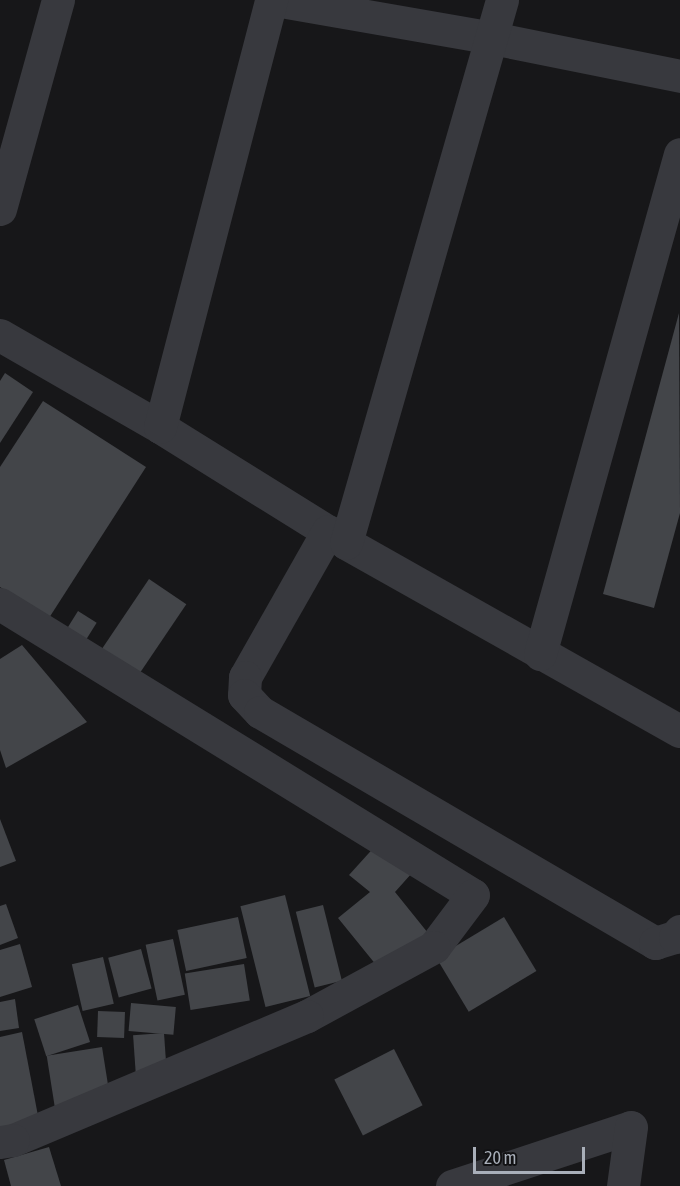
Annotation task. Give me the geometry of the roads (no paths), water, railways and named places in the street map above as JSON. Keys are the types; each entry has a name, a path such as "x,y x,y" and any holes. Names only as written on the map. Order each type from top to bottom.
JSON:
{"street":[{"path":"0,208 58,0"},
{"path":"160,427 273,0 492,38 680,76"},
{"path":"502,0 337,537 245,676 244,695 260,712 655,943 675,937 680,931"},
{"path":"540,654 680,154"},
{"path":"0,335 160,427 337,537 540,654 680,730"},
{"path":"0,1142 13,1140 307,1016 434,946 473,895 6,616"},
{"path":"452,1186 631,1127 623,1186"}]}
